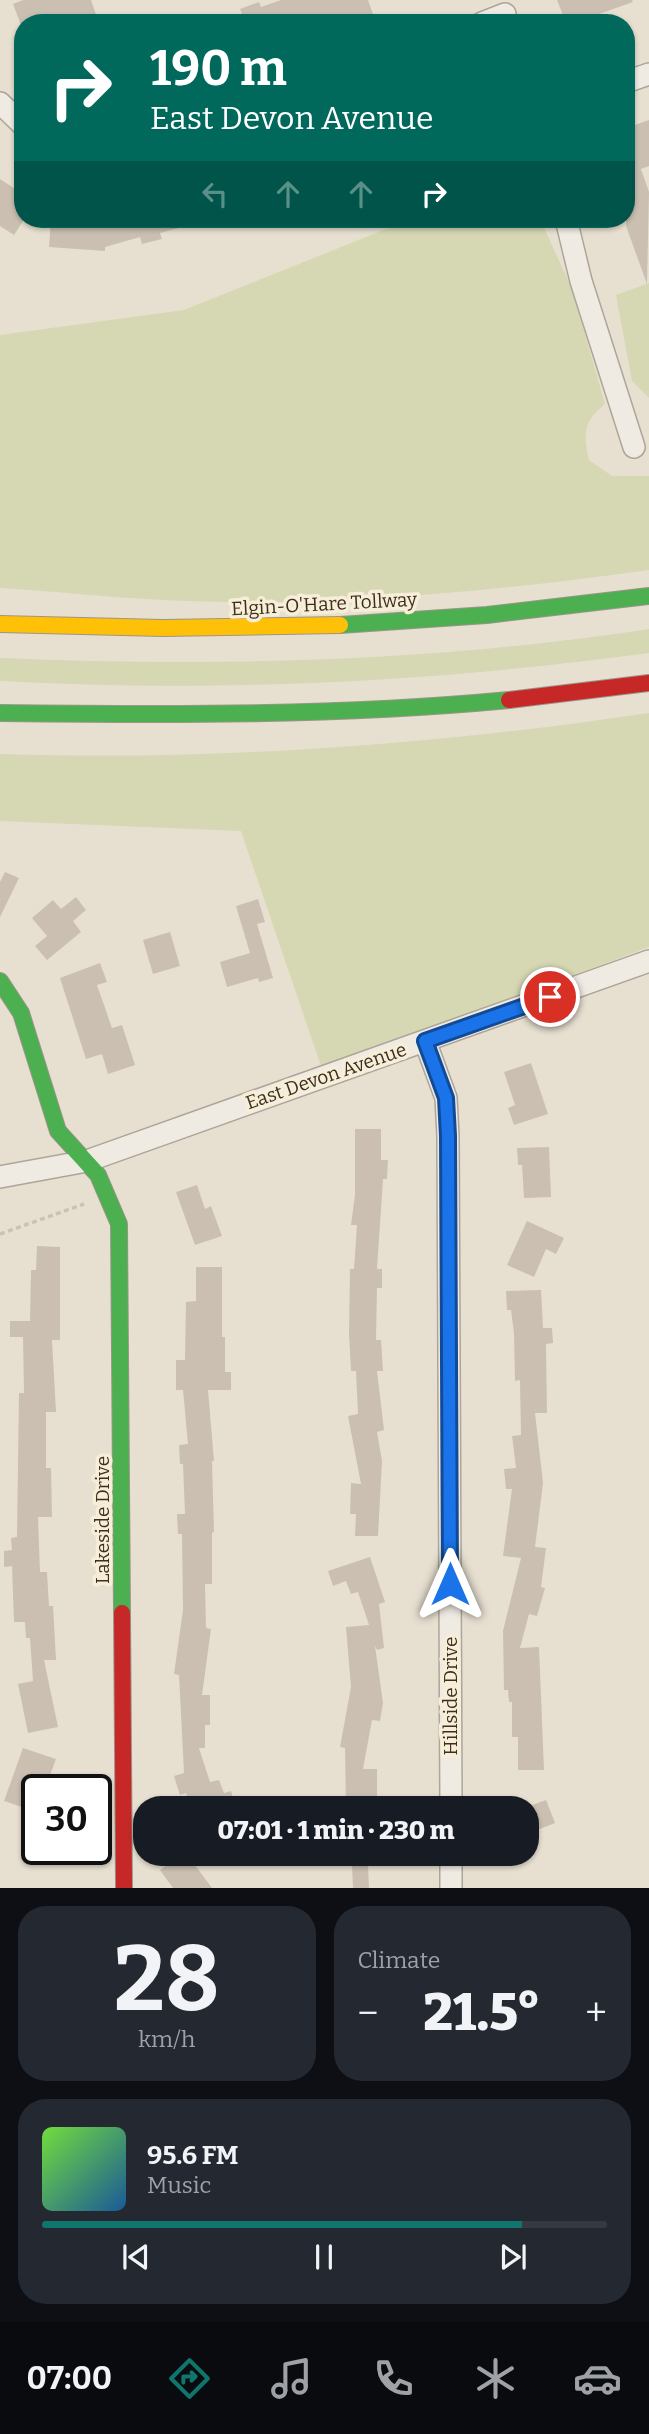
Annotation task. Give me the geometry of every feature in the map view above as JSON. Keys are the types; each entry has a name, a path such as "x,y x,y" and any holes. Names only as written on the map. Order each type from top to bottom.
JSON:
{"main road":[{"name":"Elgin-O'Hare Tollway","path":"0,624 205,630 332,626 481,616 649,596"},
{"path":"0,607 72,628"},
{"path":"0,713 295,715 516,699 649,683"},
{"name":"Lakeside Drive","path":"0,981 19,1013 57,1130 69,1149 87,1161 109,1195 119,1224 122,1257 124,1888"}],"street":[{"path":"0,103 14,116"},
{"path":"568,228 582,281 634,447"},
{"name":"East Devon Avenue","path":"0,1177 87,1161 649,961"},
{"name":"Hillside Drive","path":"425,1041 446,1098 448,1136 451,1796"},
{"path":"451,1866 451,1888"}],"path":[{"path":"0,1234 109,1195"}],"green space":[{"path":"389,228 544,228 572,289 605,404 592,416 586,429 589,460 612,476 649,476 649,570 441,594 284,602 174,601 0,588 0,335 184,310"},
{"path":"649,283 649,398 632,381 616,295"},
{"path":"649,629 649,653 406,678 163,686 0,681 0,658 163,662 325,659 487,649"},
{"path":"649,713 649,947 322,1069 241,831 0,821 0,754 163,755 325,748 487,734"}],"building":[{"path":"23,0 91,0 96,14 17,14 13,4"},
{"path":"281,0 368,0 373,14 242,14 240,9 259,2 261,7"},
{"path":"557,0 633,2 599,14 562,14"},
{"path":"649,120 649,166 641,169 649,192 647,284 627,228 635,228 635,125"},
{"path":"0,179 14,188 14,228 18,228 14,235 0,226"},
{"path":"50,228 179,228 160,233 162,239 142,244 140,237 105,247 105,251 49,247"},
{"path":"5,872 19,878 0,917 0,882"},
{"path":"76,897 86,910 73,921 81,932 47,960 35,946 47,936 32,918 53,900 61,909"},
{"path":"258,899 265,922 257,924 273,978 259,982 258,978 227,987 220,962 250,953 236,906"},
{"path":"170,932 180,966 153,974 143,940"},
{"path":"100,963 107,982 97,985 112,1028 122,1025 135,1065 108,1074 102,1054 86,1059 60,978"},
{"path":"531,1063 548,1114 514,1125 508,1108 515,1105 504,1072"},
{"path":"355,1129 381,1129 381,1160 388,1160 387,1179 383,1179 377,1269 382,1269 382,1288 377,1288 376,1340 381,1340 383,1371 377,1371 384,1430 377,1432 382,1461 378,1536 355,1536 356,1514 350,1514 351,1483 361,1484 348,1416 358,1414 356,1371 351,1371 349,1334 350,1269 354,1269 357,1225 351,1225 355,1195"},
{"path":"549,1147 551,1197 524,1198 522,1165 518,1165 517,1148"},
{"path":"197,1185 205,1209 211,1206 222,1236 195,1245 176,1192"},
{"path":"527,1221 564,1238 556,1254 546,1249 534,1277 507,1265"},
{"path":"37,1246 60,1247 60,1340 52,1340 56,1412 46,1412 46,1468 51,1468 52,1517 38,1517 40,1572 47,1572 49,1606 53,1606 56,1660 44,1660 58,1727 28,1733 18,1684 33,1681 30,1638 26,1638 25,1622 14,1622 12,1566 4,1567 4,1551 12,1550 11,1538 17,1537 19,1393 24,1393 23,1337 10,1337 10,1321 30,1321 31,1270 36,1270"},
{"path":"196,1267 222,1267 222,1337 225,1337 225,1372 231,1372 231,1390 208,1390 214,1461 214,1532 212,1584 205,1584 206,1628 211,1629 202,1695 210,1695 210,1725 205,1725 205,1748 199,1748 210,1782 219,1780 224,1793 231,1791 232,1796 187,1796 186,1793 180,1795 174,1776 184,1773 179,1675 174,1674 183,1610 182,1534 178,1534 177,1514 185,1514 183,1464 180,1464 179,1445 188,1444 183,1390 176,1390 176,1360 185,1360 186,1302 196,1301"},
{"path":"541,1290 543,1328 552,1328 553,1343 546,1344 547,1413 535,1413 543,1483 535,1547 546,1548 541,1587 545,1588 537,1616 529,1614 520,1648 539,1647 544,1770 518,1770 518,1737 512,1737 512,1702 509,1702 508,1690 504,1690 503,1631 521,1558 503,1556 512,1489 506,1489 504,1469 516,1468 512,1436 521,1435 520,1380 515,1381 514,1333 511,1310 507,1310 506,1291"},
{"path":"370,1557 385,1602 379,1604 384,1648 377,1650 375,1646 383,1703 380,1721 372,1720 363,1769 377,1769 377,1796 346,1796 345,1748 340,1747 351,1687 346,1627 369,1625 358,1592 351,1594 346,1581 333,1586 328,1571"},
{"path":"23,1748 56,1759 50,1774 21,1774 21,1807 4,1801"},
{"path":"546,1800 555,1823 539,1829 539,1803"},
{"path":"165,1866 196,1866 212,1888 173,1888 160,1870"},
{"path":"352,1866 368,1866 369,1888 353,1888"}],"traffic: fast":[{"path":"340,625 487,615 649,596"},
{"path":"0,713 319,712 509,700"},
{"path":"0,981 21,1013 58,1131 98,1175 119,1224 122,1613"}],"traffic: slow":[{"path":"0,624 163,628 340,625"}],"traffic: jam":[{"path":"509,700 649,683"},
{"path":"122,1613 124,1888"}],"route":[{"path":"450,1584 448,1136 446,1098 425,1041 550,997"}]}
